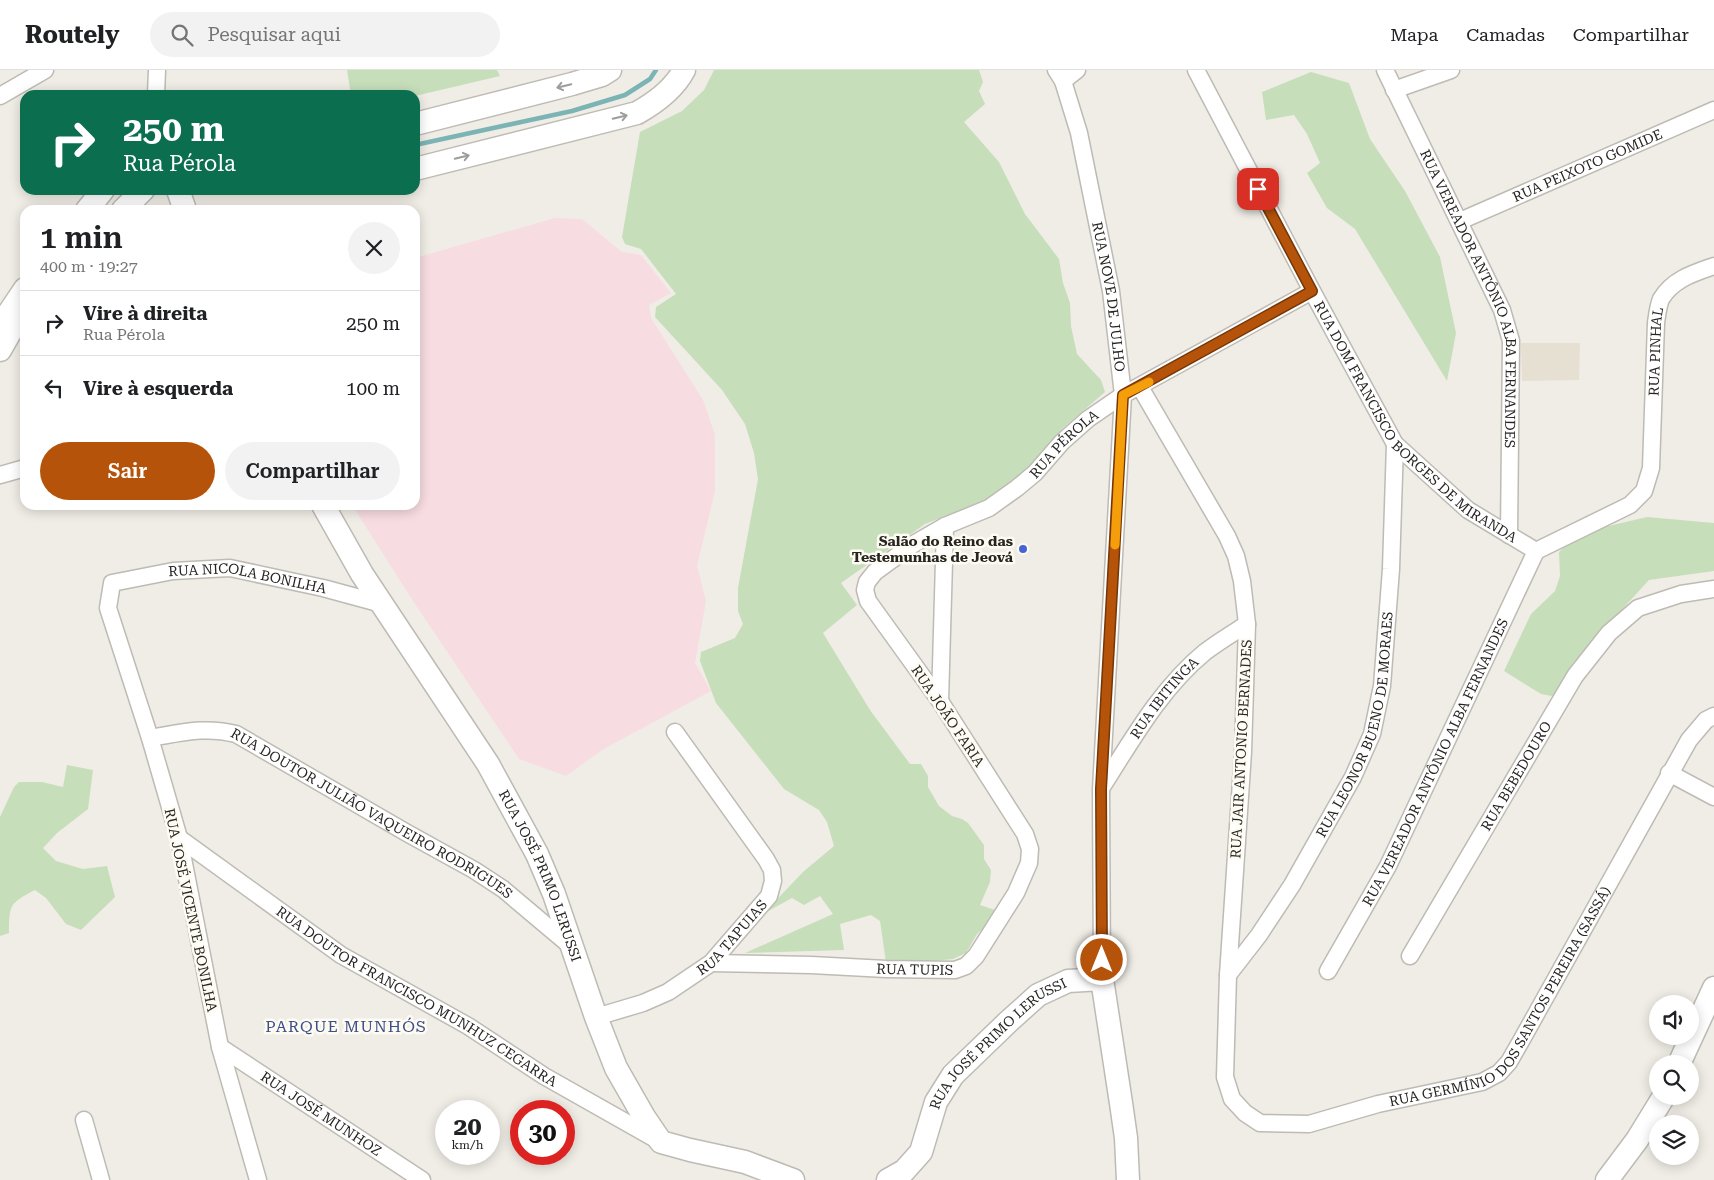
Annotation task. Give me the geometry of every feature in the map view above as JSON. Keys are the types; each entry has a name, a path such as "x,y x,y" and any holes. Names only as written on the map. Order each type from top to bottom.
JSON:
{"street":[{"path":"0,96 45,70"},
{"path":"156,90 157,70"},
{"path":"420,123 572,84 602,75 610,70"},
{"path":"420,168 637,113 664,94 684,70"},
{"path":"1060,76 1077,70"},
{"name":"RUA DOM FRANCISCO BORGES DE MIRANDA","path":"1196,70 1312,291 1396,444 1468,510 1536,551"},
{"name":"RUA VEREADOR ANTÔNIO ALBA FERNANDES","path":"1385,70 1502,310 1511,341 1508,535"},
{"path":"1394,90 1451,70"},
{"name":"RUA NOVE DE JULHO","path":"1060,76 1079,133 1111,291 1123,395 1101,789 1102,979"},
{"name":"RUA PEIXOTO GOMIDE","path":"1460,222 1714,110"},
{"path":"91,205 99,195"},
{"path":"128,205 138,195"},
{"name":"RUA PINHAL","path":"1536,551 1630,505 1644,491 1651,468 1656,323 1660,301 1683,278 1714,266"},
{"name":"RUA PÉROLA","path":"868,601 865,590 867,582 875,572 912,545 945,526 989,508 1017,488 1035,473 1062,442 1088,419 1123,395 1312,291"},
{"path":"0,326 20,296"},
{"path":"0,350 12,329 20,320"},
{"name":"RUA JAIR ANTONIO BERNADES","path":"1140,387 1230,542 1236,556 1242,582 1247,624 1243,752 1228,975 1225,1077 1232,1099 1245,1114 1260,1123"},
{"name":"RUA LEONOR BUENO DE MORAES","path":"1228,975 1259,935 1292,885 1353,777 1372,734 1382,686 1391,569 1396,444"},
{"path":"0,475 20,469"},
{"name":"RUA JOSÉ PRIMO LERUSSI","path":"326,510 362,574 492,772 538,854 616,1068 644,1118 661,1142"},
{"path":"940,701 945,526"},
{"name":"RUA VEREADOR ANTÔNIO ALBA FERNANDES","path":"1328,972 1388,866 1536,551"},
{"name":"RUA NICOLA BONILHA","path":"112,583 173,570 230,568 323,588 382,604"},
{"name":"RUA JOSÉ VICENTE BONILHA","path":"112,583 108,608 180,838 220,1047 258,1180"},
{"name":"RUA BEBEDOURO","path":"1410,956 1575,676 1609,633 1638,608 1682,594 1714,588"},
{"name":"RUA JOÃO FARIA","path":"868,601 940,701 1025,834"},
{"name":"RUA IBITINGA","path":"1101,789 1146,718 1178,679 1205,652 1247,624"},
{"name":"RUA GERMÍNIO DOS SANTOS PEREIRA (SASSÁ)","path":"1260,1123 1309,1124 1378,1104 1482,1082 1499,1073 1509,1062 1521,1041 1669,773 1689,740 1706,720 1714,716"},
{"name":"RUA DOUTOR JULIÃO VAQUEIRO RODRIGUES","path":"150,738 204,729 219,729 236,734 474,870 503,889 573,948"},
{"name":"RUA TAPUIAS","path":"596,1017 643,1003 668,992 711,964 769,896 773,882 772,870 766,859 675,732"},
{"path":"1669,773 1714,797"},
{"name":"RUA TUPIS","path":"711,964 955,970 966,966 976,956 1016,893 1029,863 1030,849 1025,834"},
{"name":"RUA DOUTOR FRANCISCO MUNHUZ CEGARRA","path":"180,838 341,955 468,1026 544,1076 661,1142"},
{"path":"1102,979 1126,1138 1128,1180"},
{"name":"RUA JOSÉ PRIMO LERUSSI","path":"888,1180 904,1171 921,1152 936,1102 953,1075 1009,1021 1038,995 1068,981 1102,979"},
{"path":"1683,1055 1714,988"},
{"name":"RUA JOSÉ MUNHOZ","path":"220,1047 422,1180"},
{"path":"1607,1180 1637,1140 1658,1105"},
{"path":"84,1120 101,1180"},
{"path":"661,1142 746,1162 793,1180"}],"shaded area":[{"path":"555,218 582,219 622,252 641,255 671,293 649,305 651,318 703,400 715,435 715,491 697,566 706,601 695,663 711,691 602,750 566,776 519,759 413,601 355,510 420,510 420,257"},
{"path":"1521,343 1580,343 1579,380 1522,381"}],"green space":[{"path":"347,70 497,70 500,76 420,95 420,90 350,90"},
{"path":"714,70 979,70 983,82 979,91 985,104 964,122 999,162 1025,214 1059,259 1063,283 1070,303 1071,326 1077,354 1101,380 1105,392 1062,429 1037,466 986,500 925,524 841,583 857,605 823,633 870,710 910,764 921,764 928,776 928,787 939,806 952,816 968,823 984,845 984,859 991,870 990,882 980,905 995,910 986,926 977,934 966,953 953,959 914,963 886,962 880,921 871,915 840,924 844,950 745,953 833,914 820,896 804,905 792,898 763,914 803,872 834,846 827,822 819,810 784,789 716,703 700,661 701,652 735,638 743,624 738,611 738,588 758,479 754,453 745,424 722,390 655,317 656,307 676,294 641,249 625,244 622,237 640,132 682,111 704,90"},
{"path":"1311,72 1349,83 1370,139 1405,191 1440,257 1456,333 1447,381 1355,229 1327,208 1307,173 1320,163 1307,134 1294,115 1266,120 1262,92"},
{"path":"1647,517 1714,523 1714,571 1649,580 1573,663 1557,697 1541,694 1504,671 1531,614 1555,591 1560,576 1559,552 1579,533"},
{"path":"67,765 93,770 88,809 57,833 43,848 56,861 83,869 107,866 115,897 81,930 66,924 46,898 35,890 16,902 11,910 9,933 0,936 0,817 14,787 19,782 42,782 63,787"}],"waterway":[{"path":"420,144 572,111 625,95 650,79 656,70"}],"slow traffic":[{"path":"1115,545 1123,395 1149,382"}],"place":[{"name":"Salão do Reino das Testemunhas de Jeová","path":"1023,549"}],"district":[{"name":"PARQUE MUNHÓS","path":"346,1026"}],"route":[{"path":"1102,960 1101,789 1123,395 1312,291 1258,189"}]}
